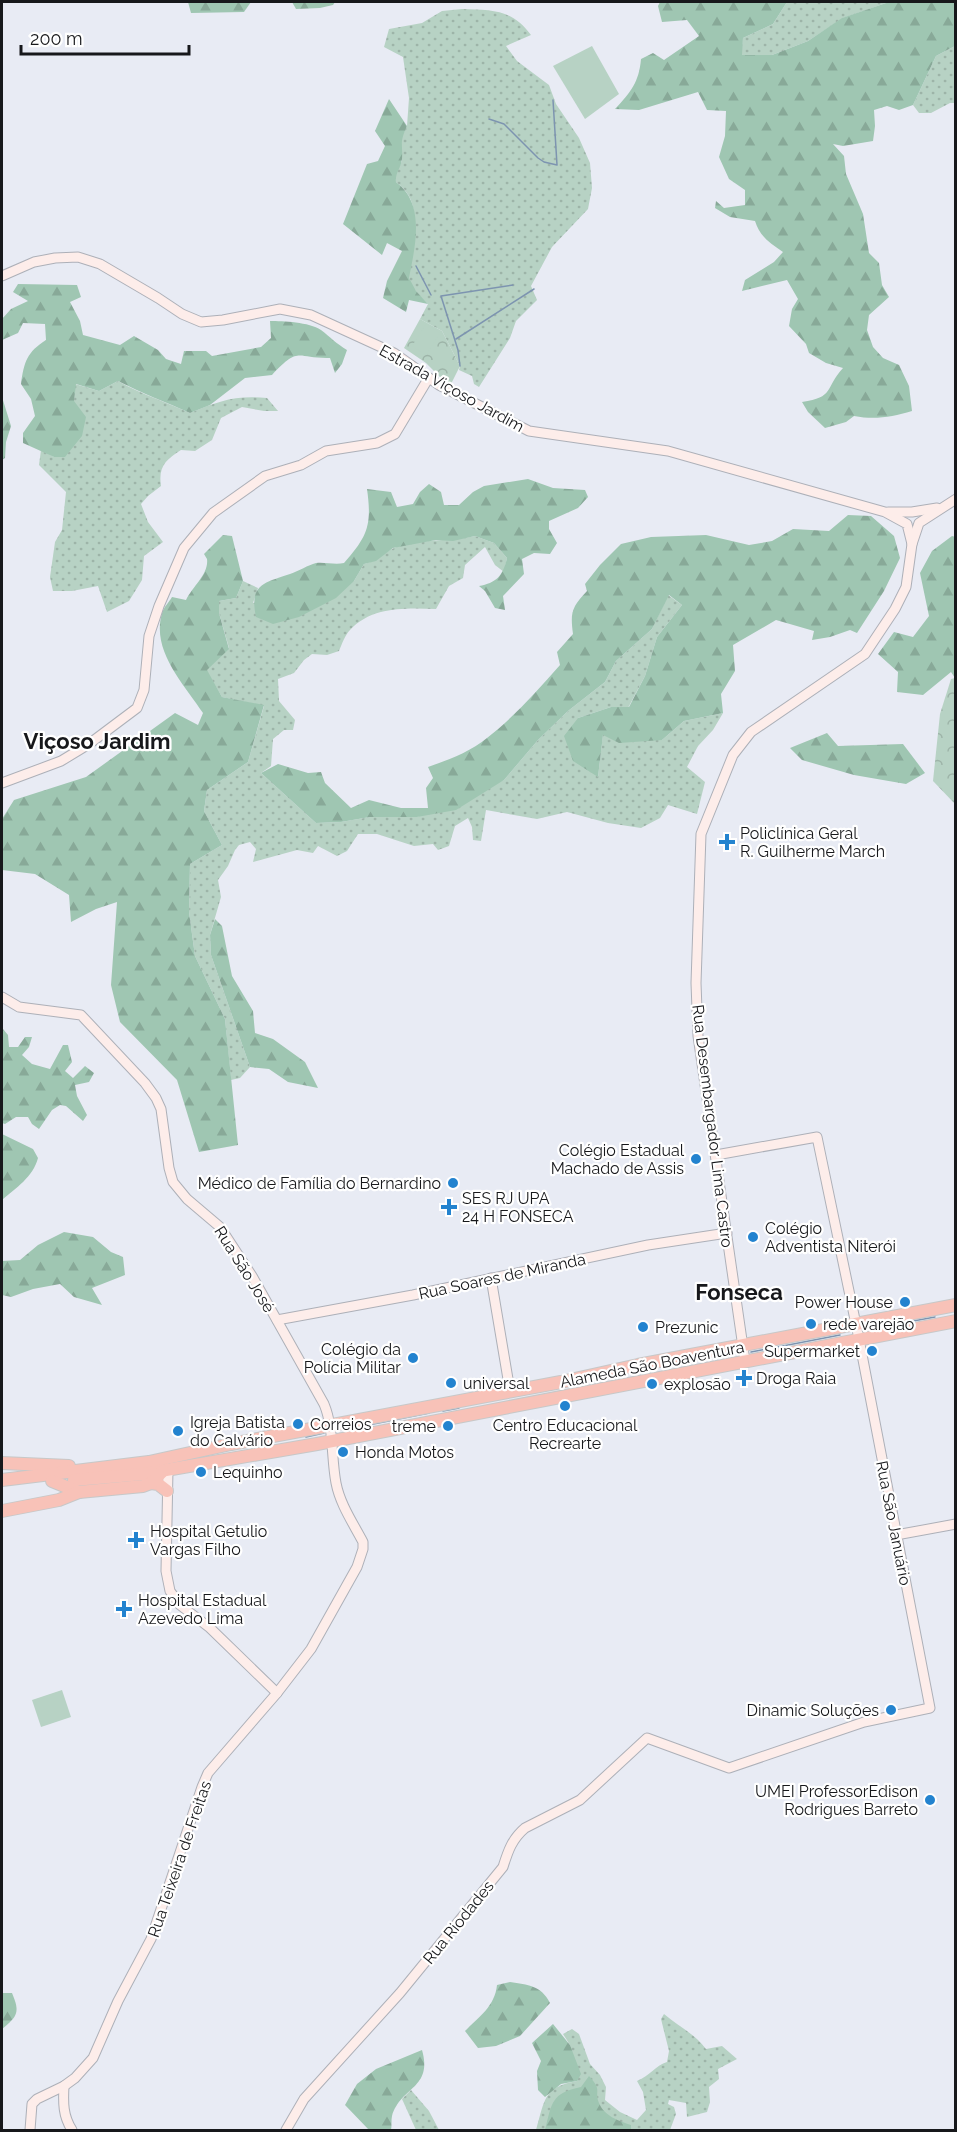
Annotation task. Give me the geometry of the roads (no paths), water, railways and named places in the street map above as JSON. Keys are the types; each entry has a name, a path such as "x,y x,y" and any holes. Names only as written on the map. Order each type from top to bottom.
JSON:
{"highway":[{"name":"Alameda São Boaventura","path":"104,1473 330,1425 956,1305"},
{"name":"Alameda São Boaventura","path":"104,1473 165,1471 331,1442 956,1321"},
{"path":"2,1463 86,1466 104,1473"},
{"path":"2,1511 58,1500 79,1492 143,1486 151,1483 165,1471"},
{"path":"2,1480 104,1473"},
{"path":"2,1487 104,1473"},
{"path":"52,1481 79,1492"},
{"path":"151,1483 158,1484 167,1491"}],"street":[{"name":"Estrada Viçoso Jardim","path":"2,276 34,262 78,257 100,264 182,314 201,322 280,309 311,315 394,354 428,379 508,422 537,434 662,450 885,512 907,524"},
{"path":"2,783 61,760 89,744 137,708 144,690 149,636 159,606 184,548 213,513 265,476 301,465 326,451 377,443 390,438 395,434 428,379"},
{"path":"919,523 919,515 912,512 906,518 907,524 913,526 919,523 942,507 956,499"},
{"name":"Estrada Viçoso Jardim","path":"885,512 912,512 942,507"},
{"name":"Rua Desembargador Lima Castro","path":"745,1361 698,1036 696,982 701,834 733,755 751,732 856,661 874,642 906,587 912,544 919,523"},
{"name":"Rua Desembargador Lima Castro","path":"907,524 912,544"},
{"name":"Rua São José","path":"2,997 19,1007 81,1015 145,1083 161,1109 173,1182 187,1199 220,1227 277,1320 324,1404 330,1425 331,1442"},
{"name":"Rua São Januário","path":"647,1738 729,1768 864,1722 930,1708 859,1339 817,1137 716,1155"},
{"name":"Rua Soares de Miranda","path":"277,1320 413,1295 648,1245 727,1233"},
{"path":"491,1278 510,1391"},
{"name":"Rua Teixeira de Freitas","path":"30,2130 32,2104 37,2099 64,2086 84,2070 93,2058 118,2001 151,1939 208,1773 277,1693 311,1649 357,1567 363,1542 339,1493 331,1442"},
{"path":"165,1471 166,1571 170,1591 180,1605 210,1628 277,1693"},
{"path":"896,1534 956,1524"},
{"name":"Rua Riodades","path":"286,2130 304,2099 405,1988 503,1867 511,1843 517,1835 525,1828 580,1800 647,1738"},
{"path":"64,2086 63,2111 72,2130"}],"waterway":[{"path":"489,119 504,124 538,158 557,165 553,100"},
{"path":"416,266 431,295"},
{"path":"460,366 458,350 441,296 513,285"},
{"path":"456,339 534,289"},
{"path":"864,1330 935,1317"},
{"path":"751,1352 840,1335"},
{"path":"443,1411 459,1408"},
{"path":"348,1429 429,1413"},
{"path":"306,1437 324,1433"}],"place":[{"name":"Policlínica Geral R. Guilherme March","path":"727,842"},
{"name":"Colégio Estadual Machado de Assis","path":"696,1159"},
{"name":"Médico de Família do Bernardino","path":"453,1183"},
{"name":"SES RJ UPA 24 H FONSECA","path":"449,1207"},
{"name":"Colégio Adventista Niterói","path":"753,1237"},
{"name":"Power House","path":"905,1302"},
{"name":"rede varejão","path":"811,1324"},
{"name":"Prezunic","path":"643,1327"},
{"name":"Supermarket","path":"872,1351"},
{"name":"Colégio da Polícia Militar","path":"413,1358"},
{"name":"Droga Raia","path":"744,1378"},
{"name":"universal","path":"451,1383"},
{"name":"explosão","path":"652,1384"},
{"name":"Centro Educacional Recrearte","path":"565,1406"},
{"name":"Correios","path":"298,1424"},
{"name":"treme","path":"448,1426"},
{"name":"Igreja Batista do Calvário","path":"178,1431"},
{"name":"Honda Motos","path":"343,1452"},
{"name":"Lequinho","path":"201,1472"},
{"name":"Hospital Getulio Vargas Filho","path":"136,1540"},
{"name":"Hospital Estadual Azevedo Lima","path":"124,1609"},
{"name":"Dinamic Soluções","path":"891,1710"},
{"name":"UMEI ProfessorEdison Rodrigues Barreto","path":"930,1800"}],"district":[{"name":"Viçoso Jardim","path":"97,741"},
{"name":"Fonseca","path":"739,1292"}]}
